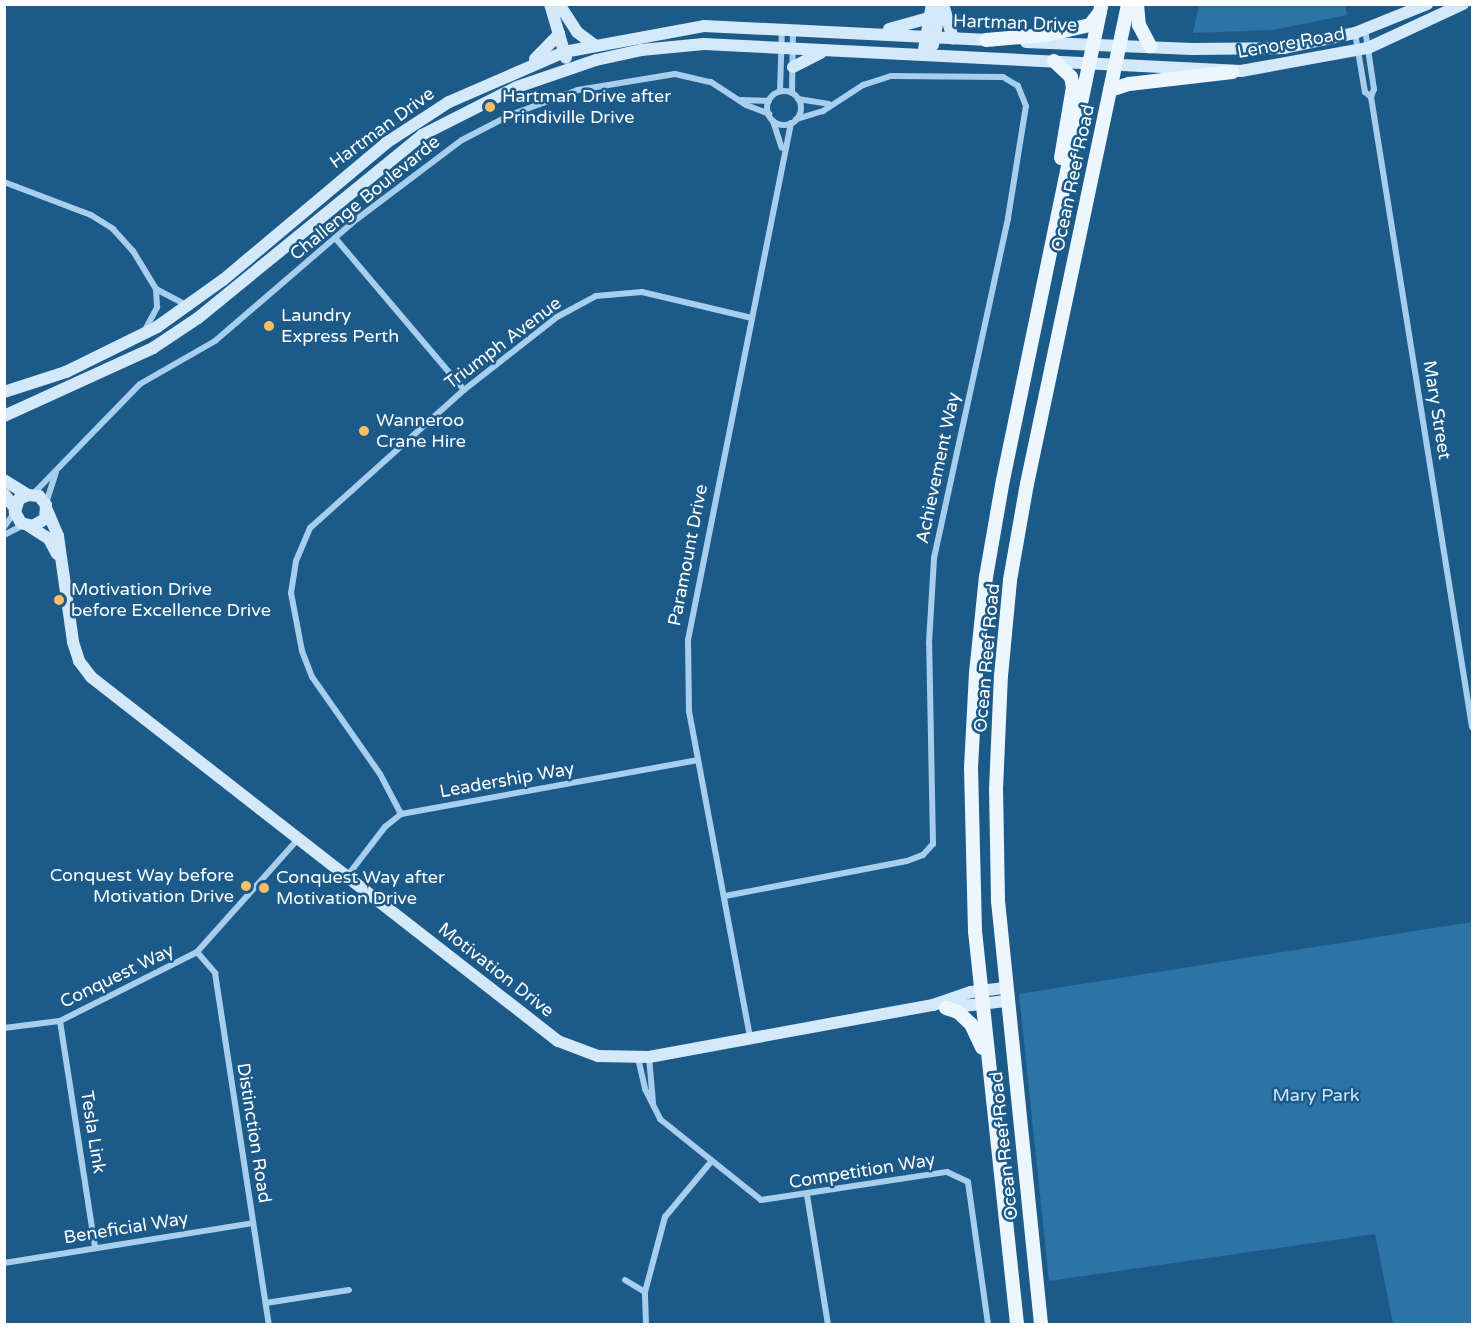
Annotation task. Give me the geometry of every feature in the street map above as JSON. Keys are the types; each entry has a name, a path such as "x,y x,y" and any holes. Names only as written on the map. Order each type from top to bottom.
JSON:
{"main road":[{"path":"550,4 559,34 568,51"},
{"path":"559,4 578,33 594,45"},
{"path":"559,4 573,67"},
{"path":"928,55 929,18 932,4"},
{"path":"930,38 942,4"},
{"path":"942,4 953,39"},
{"name":"Ocean Reef Road","path":"1041,1324 1006,995 996,857 996,789 1011,580 1027,484 1128,4"},
{"path":"1137,4 1139,25 1150,46"},
{"name":"Lenore Road","path":"1120,45 1284,48 1360,31 1427,4"},
{"name":"Lenore Road","path":"1116,65 1232,72 1363,49 1463,4"},
{"path":"987,40 1046,35 1090,25 1102,7"},
{"name":"Ocean Reef Road","path":"1017,1324 981,996 972,861 976,673 986,577 1052,241 1092,64 1102,7"},
{"path":"876,32 929,18"},
{"name":"Hartman Drive","path":"4,392 66,372 141,336 190,306 386,143 448,102 529,65 568,51 704,26 876,32 930,38 1120,45"},
{"path":"529,65 559,34"},
{"name":"Hartman Drive","path":"4,416 153,348 234,291 422,135 517,87 573,67 641,50 694,45 1116,65"},
{"path":"793,67 831,50"},
{"path":"1052,241 1056,185 1074,96 1071,76 1054,61"},
{"path":"1110,90 1232,72"},
{"path":"4,480 31,494 46,507 42,523 26,526"},
{"path":"4,494 15,510 31,494"},
{"name":"Motivation Drive","path":"46,507 57,531 73,642 79,661 91,677 348,875 558,1041 598,1056 644,1058 750,1037 940,1007 981,996 1006,995"},
{"name":"Motivation Drive","path":"15,510 26,526 48,539 61,563"},
{"path":"940,1007 958,1012 971,1024 989,1070"}],"street":[{"path":"780,91 792,93 798,99 801,107 793,121 770,117 769,101 780,91 788,28"},
{"path":"788,28 787,48 793,67 792,93"},
{"name":"Mary Street","path":"1360,31 1363,49"},
{"name":"Mary Street","path":"1360,31 1374,89 1371,97 1473,727"},
{"name":"Challenge Boulevarde","path":"31,494 140,384 215,341 423,166 462,140 554,98 642,77 687,74 711,82 756,111 770,117"},
{"name":"Achievement Way","path":"725,896 907,861 923,855 933,844 929,643 934,558 1008,218 1026,105 1018,86 1003,77 891,76 863,85 830,104 823,111 793,121"},
{"path":"798,99 830,104"},
{"name":"Challenge Boulevarde","path":"741,100 769,101"},
{"name":"Paramount Drive","path":"770,117 783,152"},
{"name":"Paramount Drive","path":"750,1037 689,711 688,640 752,318 777,208 783,152 793,121"},
{"path":"4,182 91,215 113,229 133,251 156,289 174,302 190,306"},
{"path":"336,239 464,390"},
{"path":"141,336 154,318 156,289"},
{"name":"Triumph Avenue","path":"401,814 380,774 312,677 302,651 291,593 296,561 310,528 464,390 557,317 596,296 642,292 752,318"},
{"name":"Challenge Boulevarde","path":"46,507 59,467"},
{"path":"4,527 15,510"},
{"path":"4,535 26,526"},
{"name":"Leadership Way","path":"401,814 698,760"},
{"path":"348,875 385,827 401,814"},
{"name":"Conquest Way","path":"4,1028 60,1021 197,952 300,838"},
{"name":"Distinction Road","path":"197,952 214,973 269,1324"},
{"name":"Tesla Link","path":"60,1021 95,1248"},
{"name":"Competition Way","path":"644,1058 653,1104"},
{"name":"Competition Way","path":"644,1058 645,1089 672,1133 761,1200 807,1195 947,1172 957,1174 968,1182 972,1194 988,1324"},
{"path":"646,1324 645,1292 665,1217 710,1162"},
{"path":"807,1195 828,1324"},
{"name":"Beneficial Way","path":"4,1263 253,1223"},
{"path":"625,1280 645,1292"},
{"path":"266,1304 349,1290"}],"green space":[{"path":"1199,5 1345,5 1347,15 1273,30 1193,33"},
{"name":"Mary Park","path":"1472,922 1472,1324 1393,1324 1375,1234 1049,1281 1019,994"}],"place":[{"name":"Hartman Drive after Prindiville Drive","path":"490,107"},
{"name":"Laundry Express Perth","path":"269,326"},
{"name":"Wanneroo Crane Hire","path":"364,431"},
{"name":"Motivation Drive before Excellence Drive","path":"59,600"},
{"name":"Conquest Way before Motivation Drive","path":"246,886"},
{"name":"Conquest Way after Motivation Drive","path":"264,888"}]}
